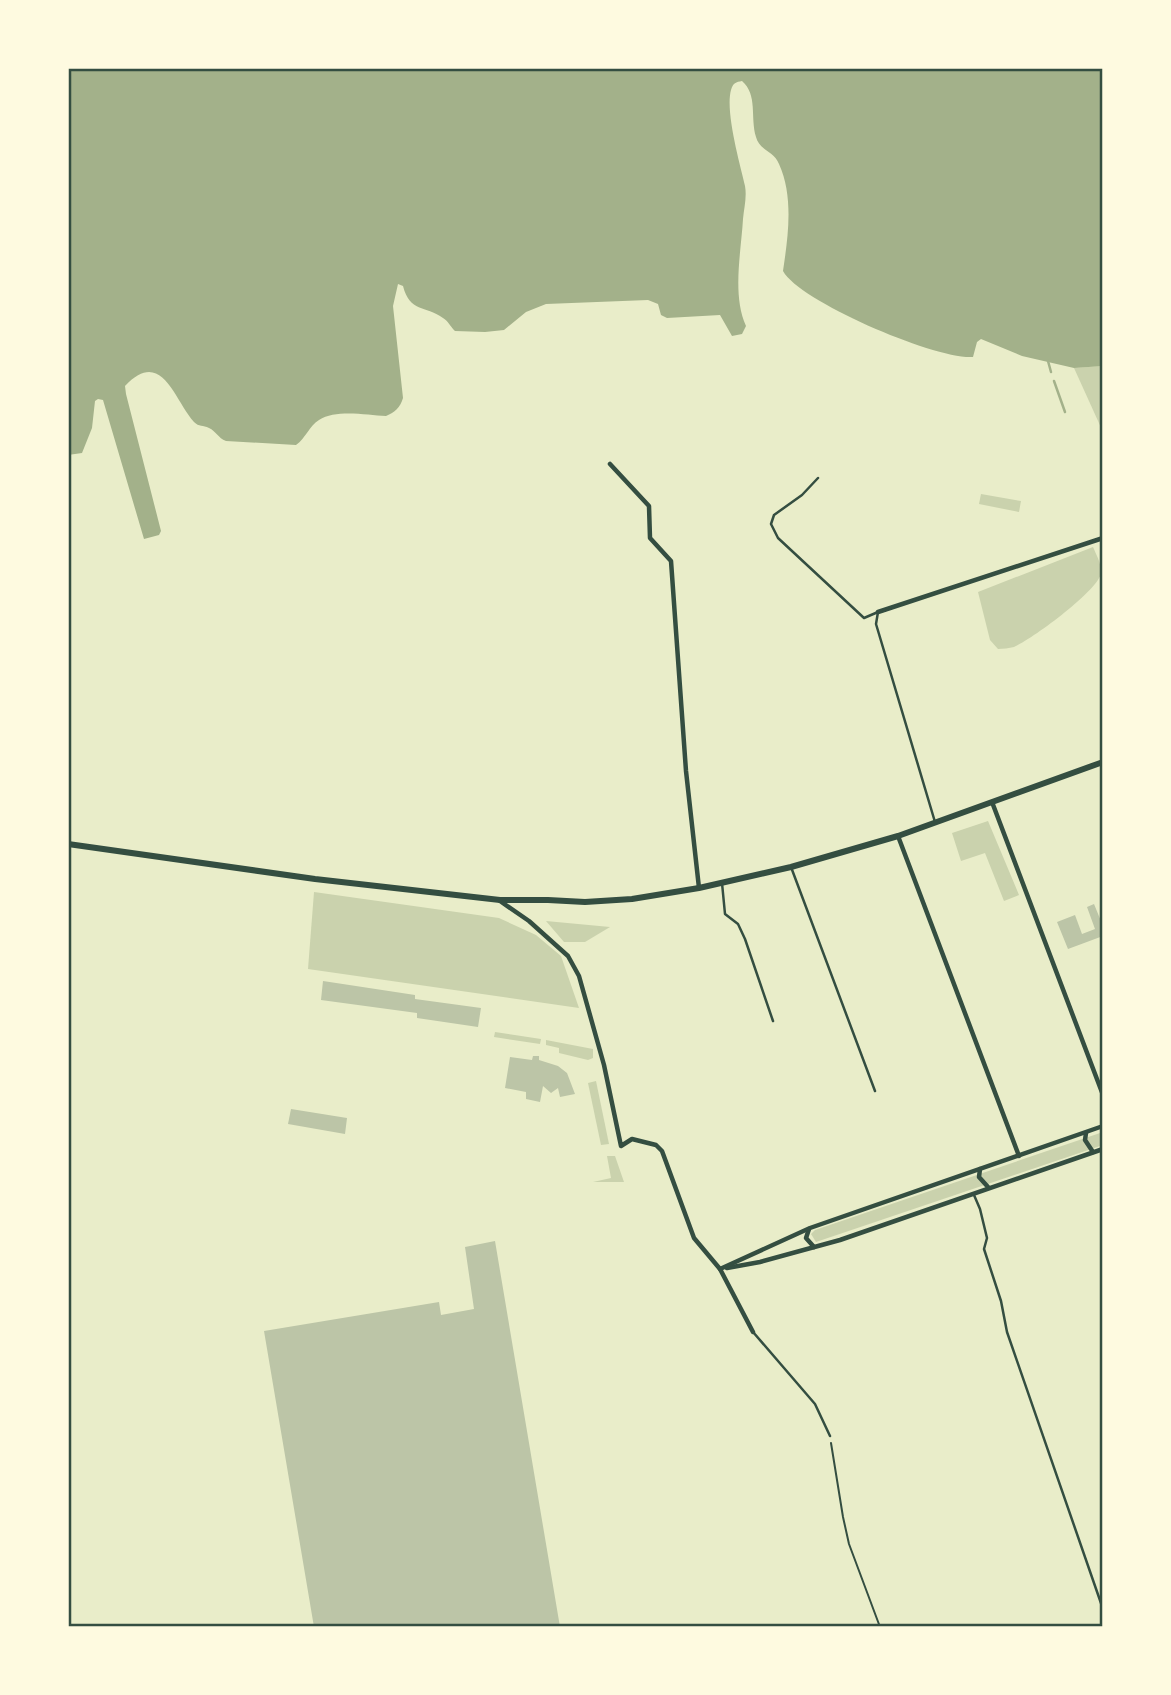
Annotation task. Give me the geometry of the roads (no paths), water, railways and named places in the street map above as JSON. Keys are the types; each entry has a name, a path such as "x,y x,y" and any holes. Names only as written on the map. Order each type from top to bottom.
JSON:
{"main road":[{"path":"68,844 315,879 500,900 585,902 632,899 699,888 792,867 898,836 1103,762"}],"street":[{"path":"610,464 649,506 650,538 671,561 686,771 699,888"},
{"path":"878,612 1103,538"},
{"path":"992,801 1103,1095"},
{"path":"898,836 1019,1156"},
{"path":"500,900 529,921 568,956 579,976 604,1065 621,1146 632,1139 656,1145 663,1151 694,1238 720,1269 753,1332"},
{"path":"720,1269 810,1228 1103,1126"},
{"path":"1086,1132 1085,1140 1093,1152"},
{"path":"720,1269 760,1262 814,1247 1103,1149"},
{"path":"980,1169 979,1177 988,1187"},
{"path":"810,1228 806,1238 814,1247"}],"lane":[{"path":"818,478 802,495 774,515 771,524 778,538 864,618 878,612"},
{"path":"878,612 876,624 935,822"},
{"path":"792,867 875,1091"},
{"path":"722,883 725,914 738,924 745,939 773,1021"},
{"path":"973,1192 987,1238 984,1249 1001,1301 1002,1315 1103,1609"},
{"path":"753,1332 815,1404 830,1436"}],"waterway":[{"path":"1048,361 1051,372"},
{"path":"1054,381 1065,412"}]}
